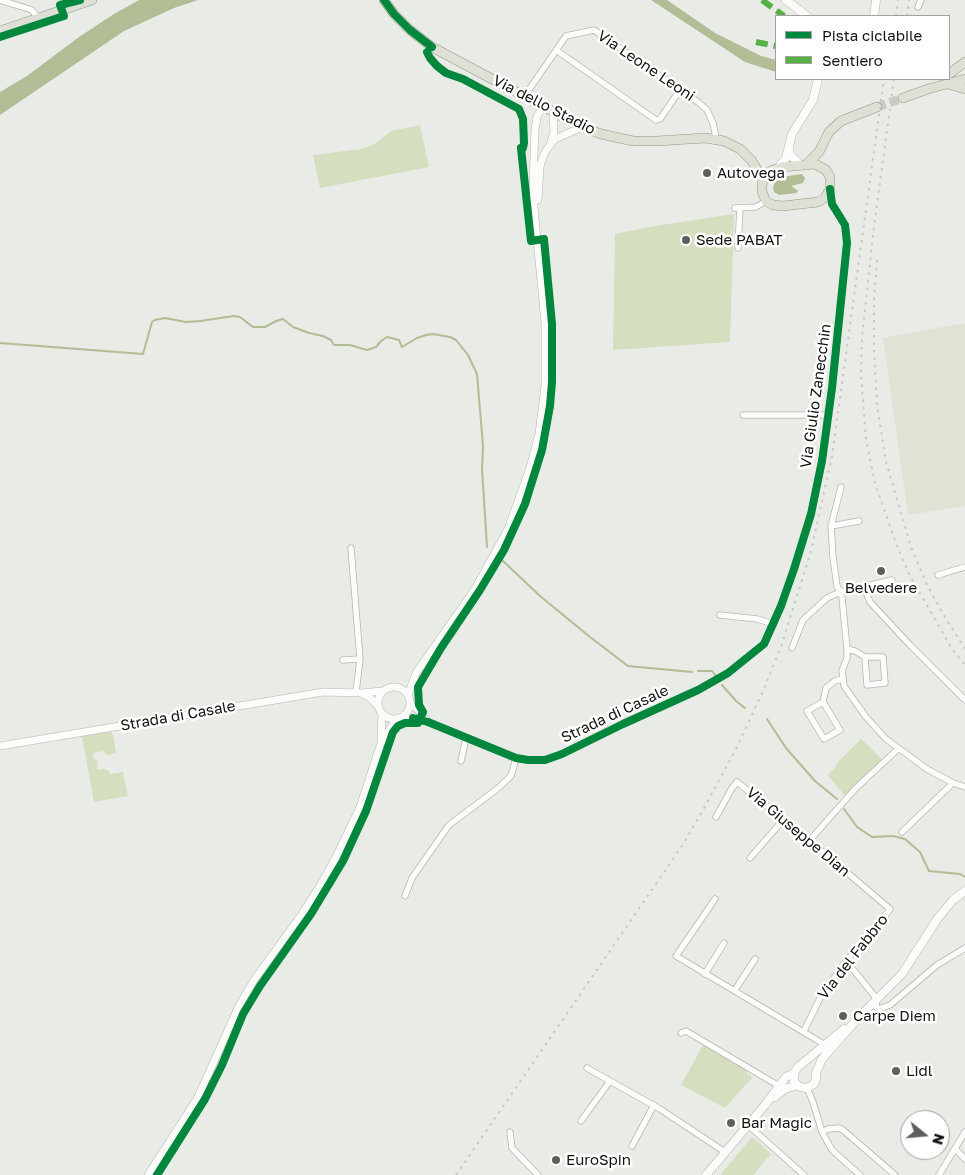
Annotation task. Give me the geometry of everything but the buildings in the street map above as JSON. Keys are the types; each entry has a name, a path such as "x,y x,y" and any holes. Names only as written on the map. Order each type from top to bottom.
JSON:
{"main road":[{"path":"0,31 92,0"},
{"name":"Via dello Stadio","path":"384,0 394,14 432,48 582,127 601,134 633,141 657,142 716,138 740,149 752,161 762,180"},
{"path":"786,0 806,15"},
{"path":"874,15 876,0"},
{"path":"950,73 965,62"},
{"path":"903,98 945,81 965,79"},
{"path":"775,169 815,164 822,168 830,177 830,189 825,198 818,202 783,206 773,205 766,201 762,192 762,180 786,158 792,134 813,100 818,80"},
{"path":"945,81 965,89"},
{"path":"803,165 819,152 829,132 840,120 876,107"},
{"path":"789,149 790,155 803,165"},
{"path":"819,152 822,168"},
{"name":"Via dello Stadio","path":"752,161 775,169"},
{"path":"706,1175 767,1103 786,1077 794,1073 828,1046 902,974 938,918 953,900 965,891"},
{"path":"767,1103 785,1090 797,1085 807,1088 814,1084 816,1073 828,1046"},
{"path":"802,1066 812,1068 816,1073"},
{"path":"794,1073 793,1078 797,1085"}],"street":[{"path":"0,0 32,10 38,18"},
{"path":"918,7 921,0"},
{"name":"Via Leone Leoni","path":"524,97 566,36 594,30 707,110 713,123 716,138"},
{"path":"556,50 656,120 660,120 680,90"},
{"path":"381,743 379,698 383,691 402,684 416,673 475,589 508,529 520,500 540,434 545,386 545,324 534,197 535,130 543,106"},
{"path":"536,213 540,167 554,132 552,112"},
{"path":"551,143 561,135 582,127"},
{"name":"Via Giulio Zanecchin","path":"781,606 810,514 822,461 829,415 847,243 845,225 832,204 830,189"},
{"path":"738,248 738,208 756,207 766,201"},
{"path":"818,202 832,204"},
{"path":"743,415 829,415"},
{"path":"841,487 832,526 837,586 842,596 847,658 843,667 842,679 844,686 866,717 886,739 927,769 953,783 965,787"},
{"path":"832,526 859,521"},
{"path":"351,548 360,659 359,692 369,697 389,718 399,718"},
{"path":"938,575 965,567"},
{"path":"792,648 802,620 827,598 840,592 892,580"},
{"path":"864,587 870,602 965,700"},
{"name":"Strada di Casale","path":"399,718 428,722 516,758 545,760 562,754 622,724 698,690 728,673 758,650 768,637 781,606"},
{"path":"720,615 757,619 774,624"},
{"path":"846,649 855,651 865,657 883,657 885,682 867,684 865,657"},
{"path":"343,660 360,659"},
{"path":"148,1175 197,1099 239,1006 254,980 302,914 336,857 360,806 381,743 399,718 406,713 416,673"},
{"path":"823,702 807,711 824,739 840,730 823,702 826,688 842,679"},
{"path":"396,687 405,691 409,699"},
{"name":"Strada di Casale","path":"0,746 323,692 383,691"},
{"name":"Strada di Casale","path":"409,699 428,722"},
{"path":"461,761 466,738"},
{"path":"810,841 856,788 898,749"},
{"path":"405,896 412,878 449,825 497,789 510,776 516,758"},
{"name":"Via Giuseppe Dian","path":"716,816 737,782 784,819 890,909"},
{"path":"902,832 953,783"},
{"path":"750,858 784,819"},
{"path":"715,899 676,956 828,1046"},
{"name":"Via del Fabbro","path":"804,1031 820,996 846,961 872,933 890,909"},
{"path":"705,974 724,943"},
{"path":"846,961 877,999 876,1007 879,1009 890,1005 937,965 965,948"},
{"path":"735,990 755,959"},
{"path":"888,988 891,993 901,995"},
{"path":"681,1033 686,1031 779,1086"},
{"path":"586,1068 654,1105 725,1152"},
{"path":"581,1121 610,1081"},
{"path":"807,1088 822,1132 832,1150 860,1175"},
{"path":"632,1146 654,1105"},
{"path":"748,1125 804,1175"},
{"path":"822,1132 833,1128 843,1130 894,1175"},
{"path":"510,1132 512,1148 538,1175"},
{"path":"939,1175 965,1132"},
{"path":"955,1149 965,1158"}],"shaded area":[{"path":"139,0 198,0 174,8 124,31 0,115 0,92 27,76 79,37"},
{"path":"651,0 667,0 715,33 761,56 775,60 775,72 745,62"},
{"path":"420,125 429,167 320,188 313,155 361,149 373,145 391,131"},
{"path":"802,174 805,178 803,183 791,186 798,191 796,193 779,195 774,192 775,180 781,177"},
{"path":"734,214 730,342 613,350 615,234"},
{"path":"965,323 965,506 908,515 883,338"},
{"path":"111,732 113,735 116,753 108,755 104,751 93,753 94,761 98,760 97,770 104,769 109,771 110,774 123,772 128,796 94,802 82,736"},
{"path":"861,739 883,760 845,796 828,775 836,764"},
{"path":"703,1045 747,1070 747,1074 753,1077 725,1108 681,1085"},
{"path":"752,1137 771,1154 753,1175 720,1175"}],"waterway":[{"path":"0,343 143,354 152,322 155,320 165,318 186,322 234,316 240,317 253,327 265,327 283,319 293,327 331,340 334,345 350,345 367,350 376,347 387,337 399,340 402,347 426,335 433,334 450,337 456,340 468,355 477,374 483,446 482,469 487,547"},
{"path":"503,561 540,596 628,666 692,672"},
{"path":"698,671 712,671 716,676"},
{"path":"722,685 745,708"},
{"path":"767,719 786,748 815,781 837,799"},
{"path":"844,809 857,827 872,837 893,836 905,839 920,852 929,871 960,874 965,877"}],"tunnel":[{"path":"877,107 903,98"}],"railway":[{"path":"896,15 898,0"},
{"path":"907,15 909,0"},
{"path":"456,1175 682,846 737,747 764,689 782,644 811,551 832,456 884,80"},
{"path":"894,80 874,226 862,337 861,374 866,439 875,483 909,574 952,649 965,665"},
{"path":"877,260 874,299 874,349 877,405 886,462 911,547 927,585 965,649"}],"marked path":[{"path":"762,0 783,15"},
{"path":"756,42 775,46"}],"cycle path":[{"path":"0,37 64,16 60,5 80,0"},
{"path":"384,0 394,14 410,30 432,47"},
{"path":"157,1175 205,1099 222,1065 243,1014 260,986 311,914 343,861 366,811 393,732 398,726 405,723 418,723 423,712 419,705 418,687 504,550 525,504 542,450 550,406 552,382 552,324 544,239 531,241 521,148 523,148 524,143 523,119 519,109 463,79 446,73 437,66 427,52"},
{"path":"413,718 428,722 516,758 545,760 562,754 698,690 728,673 764,644 781,606 794,569 811,514 822,461 832,388 847,243 845,225 832,204 830,189"}],"place":[{"name":"Autovega","path":"707,173"},
{"name":"Sede PABAT","path":"686,240"},
{"name":"Belvedere","path":"881,571"},
{"name":"Carpe Diem","path":"843,1016"},
{"name":"Lidl","path":"896,1071"},
{"name":"Bar Magic","path":"731,1123"},
{"name":"EuroSpin","path":"556,1160"}]}
